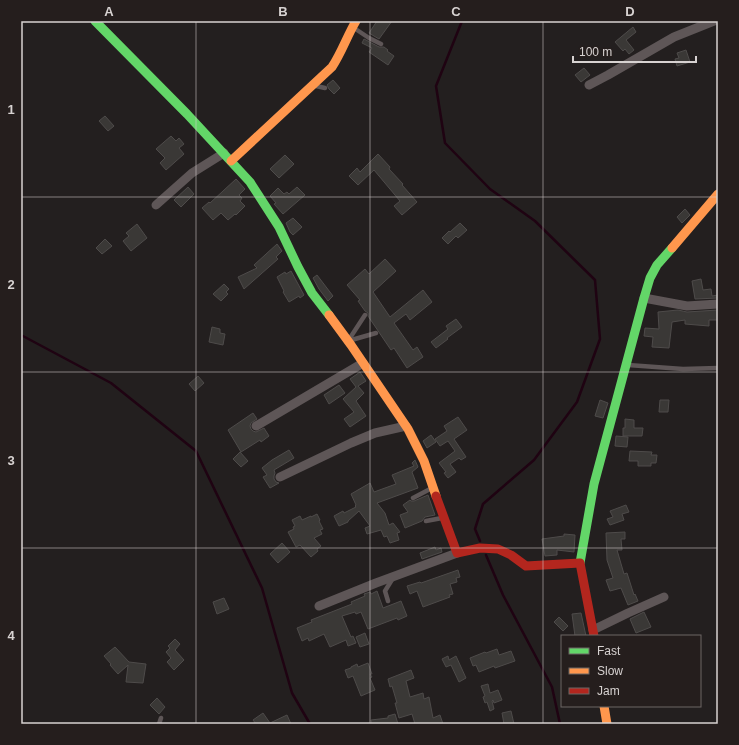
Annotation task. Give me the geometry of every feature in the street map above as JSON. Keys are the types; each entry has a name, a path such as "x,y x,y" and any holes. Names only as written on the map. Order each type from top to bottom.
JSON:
{"street":[{"path":"95,21 187,114 250,182 279,227 312,293 348,341 406,426 424,461 444,518 460,553"},
{"path":"589,85 674,37 714,21"},
{"path":"231,161 332,66 340,55 354,24"},
{"path":"156,205 192,174 224,153"},
{"path":"664,597 628,613 593,633 580,563 594,484 650,278 657,265 718,194"},
{"path":"644,298 687,306 718,304"},
{"path":"256,426 363,363"},
{"path":"280,477 375,433 406,426"},
{"path":"319,606 395,576 460,553 480,548 498,549 511,555 526,566 580,563"},
{"path":"604,707 606,724"}],"lane":[{"path":"354,24 369,38 381,44"},
{"path":"312,85 325,88"},
{"path":"348,341 365,315"},
{"path":"348,341 376,333"},
{"path":"626,364 683,369 718,368"},
{"path":"413,498 434,487"},
{"path":"426,521 444,518"},
{"path":"388,601 385,590 395,576"},
{"path":"158,724 161,718"}],"building":[{"path":"377,21 392,21 379,39 369,33"},
{"path":"633,27 636,32 626,40 634,50 629,54 625,49 623,51 615,42"},
{"path":"364,39 379,47 384,47 394,56 388,65 369,52 372,48 362,43"},
{"path":"686,50 690,62 677,66 675,59 679,58 677,53"},
{"path":"584,68 590,75 581,82 575,75"},
{"path":"333,80 340,88 334,94 327,85"},
{"path":"105,116 114,126 108,131 99,121"},
{"path":"171,136 176,141 179,138 184,144 179,148 184,154 166,170 160,163 165,158 156,149"},
{"path":"378,154 417,202 402,215 394,206 400,201 374,170 358,185 349,176 357,168 360,172"},
{"path":"285,155 294,164 279,178 270,169"},
{"path":"236,179 245,189 239,195 242,198 240,201 245,206 236,215 235,214 228,220 221,213 213,220 202,208 209,202 210,203"},
{"path":"188,187 194,194 181,207 174,200"},
{"path":"297,187 305,195 283,214 274,204 276,203 270,196 278,188 284,194 287,192 289,194"},
{"path":"685,209 690,215 682,223 677,217"},
{"path":"293,218 302,227 293,235 286,223"},
{"path":"460,223 467,230 458,238 456,236 448,244 442,238"},
{"path":"137,224 147,238 131,251 123,241 129,236 126,233"},
{"path":"105,239 112,246 102,254 96,248"},
{"path":"277,244 282,251 276,257 278,259 244,289 238,277 257,268 254,265"},
{"path":"385,259 396,271 373,292 390,317 423,290 432,302 410,320 406,314 394,323 413,350 417,347 423,357 407,368 394,348 391,350 368,316 368,313 358,301 360,300 347,285 365,269 369,274"},
{"path":"291,271 304,295 300,298 299,296 289,302 277,277 285,272 286,274"},
{"path":"317,275 333,296 328,301 313,278"},
{"path":"701,279 703,290 711,289 712,296 718,295 718,298 695,299 692,281"},
{"path":"224,284 229,289 226,292 228,294 221,301 213,294"},
{"path":"678,310 687,312 718,310 718,320 709,320 709,326 685,324 685,320 672,322 669,348 652,347 653,337 644,336 645,328 659,329 658,312"},
{"path":"456,319 462,327 436,348 431,342 448,329 446,326"},
{"path":"212,327 220,329 220,333 225,334 223,345 209,342"},
{"path":"360,372 366,381 358,386 364,393 356,401 366,416 350,427 344,419 354,412 343,399 356,387 350,379"},
{"path":"198,376 204,383 195,391 189,384"},
{"path":"339,385 345,393 329,404 324,395"},
{"path":"600,400 608,403 603,418 595,416"},
{"path":"660,400 669,400 668,412 659,412"},
{"path":"253,413 257,419 251,423 251,429 256,432 264,428 269,436 261,442 260,440 241,452 228,430"},
{"path":"458,417 467,430 454,439 466,457 461,460 459,458 450,464 456,472 448,478 444,473 446,472 439,463 455,451 448,441 440,446 435,439 447,431 444,426"},
{"path":"625,419 634,420 634,428 643,428 642,436 623,436"},
{"path":"431,435 436,442 427,448 423,441"},
{"path":"616,436 628,437 627,447 615,446"},
{"path":"289,450 294,458 274,470 274,479 279,483 270,488 263,477 267,475 262,468"},
{"path":"630,451 652,452 651,455 657,455 656,463 651,463 651,466 638,466 638,461 629,461"},
{"path":"240,452 248,461 241,467 233,459"},
{"path":"415,460 418,467 412,472 418,488 377,503 385,513 389,525 393,523 400,532 397,533 399,540 390,543 387,536 384,537 381,530 367,534 365,528 370,526 359,511 348,522 339,526 334,516 343,511 344,513 356,507 351,494 370,483 374,492 396,484 392,475 414,466 412,463"},
{"path":"428,495 435,515 425,517 422,521 405,528 400,515 408,512 403,505 410,500 414,501"},
{"path":"626,505 629,512 622,514 624,520 610,525 607,519 613,517 610,511"},
{"path":"317,514 323,529 320,530 322,534 314,538 321,546 311,557 300,545 296,547 288,532 294,529 293,527 295,526 292,520 300,516 302,520"},
{"path":"625,532 625,539 621,539 622,550 617,550 624,574 627,573 634,595 635,594 638,601 628,605 621,588 610,591 606,580 613,578 607,560 606,533"},
{"path":"564,534 575,535 574,552 557,550 557,555 545,556 542,539 564,536"},
{"path":"282,543 290,552 278,563 270,554"},
{"path":"435,547 436,550 441,548 442,552 422,559 420,553"},
{"path":"458,570 460,577 456,578 457,582 450,584 453,594 449,595 450,597 423,607 417,591 410,594 407,586 421,583"},
{"path":"377,591 383,608 401,601 407,616 398,620 397,618 368,629 361,612 356,614 355,612 342,616 351,637 353,636 356,643 348,646 346,640 330,647 324,634 309,641 308,638 302,641 297,628 312,622 311,620 352,604 351,602 365,596 364,594 370,592 371,594"},
{"path":"224,598 229,609 217,614 213,602"},
{"path":"644,612 651,627 636,633 630,619"},
{"path":"581,613 586,635 575,635 572,614"},
{"path":"559,617 568,626 563,631 554,622"},
{"path":"365,633 369,644 360,647 356,637"},
{"path":"175,639 180,644 175,650 184,660 174,670 167,662 171,658 166,652 170,648 168,646"},
{"path":"115,647 129,662 146,664 143,683 126,682 128,665 118,674 110,665 111,664 104,656"},
{"path":"497,649 499,655 511,651 515,661 495,668 494,666 479,672 476,665 473,666 470,658"},
{"path":"448,656 449,660 456,656 466,678 459,682 451,665 446,667 442,659"},
{"path":"368,663 372,674 370,674 372,677 370,678 375,690 361,696 353,676 348,678 345,670 357,664 358,667"},
{"path":"411,670 414,678 406,681 410,697 423,693 424,699 429,697 433,718 440,715 443,724 415,724 412,714 399,718 395,703 397,703 392,686 390,687 388,679"},
{"path":"488,684 490,693 498,690 502,700 494,703 493,700 494,709 490,711 487,702 485,703 483,697 485,696 481,686"},
{"path":"157,698 165,707 159,714 150,705"},
{"path":"511,711 514,724 504,724 502,713"},
{"path":"263,713 270,723 287,715 291,724 256,724 253,720"},
{"path":"395,714 398,724 372,724 371,720 388,718 388,716"}],"waterway":[{"path":"462,21 436,86 445,143 490,189 535,221 595,280 600,339 577,402 534,460 483,504 475,529 480,541"},
{"path":"21,335 111,383 196,451 262,588 292,693 310,724"},
{"path":"486,555 503,595 552,687 560,724"}],"traffic: fast":[{"path":"95,21 187,114 250,182 279,227 312,293 329,315"},
{"path":"580,563 594,484 644,298 650,278 657,265 672,248"}],"traffic: slow":[{"path":"231,161 332,67 356,21"},
{"path":"672,248 718,194"},
{"path":"329,315 408,429 424,461 436,496"},
{"path":"604,707 607,724"}],"traffic: jam":[{"path":"436,496 457,553 480,548 498,549 511,555 526,566 580,563 594,635"}]}
